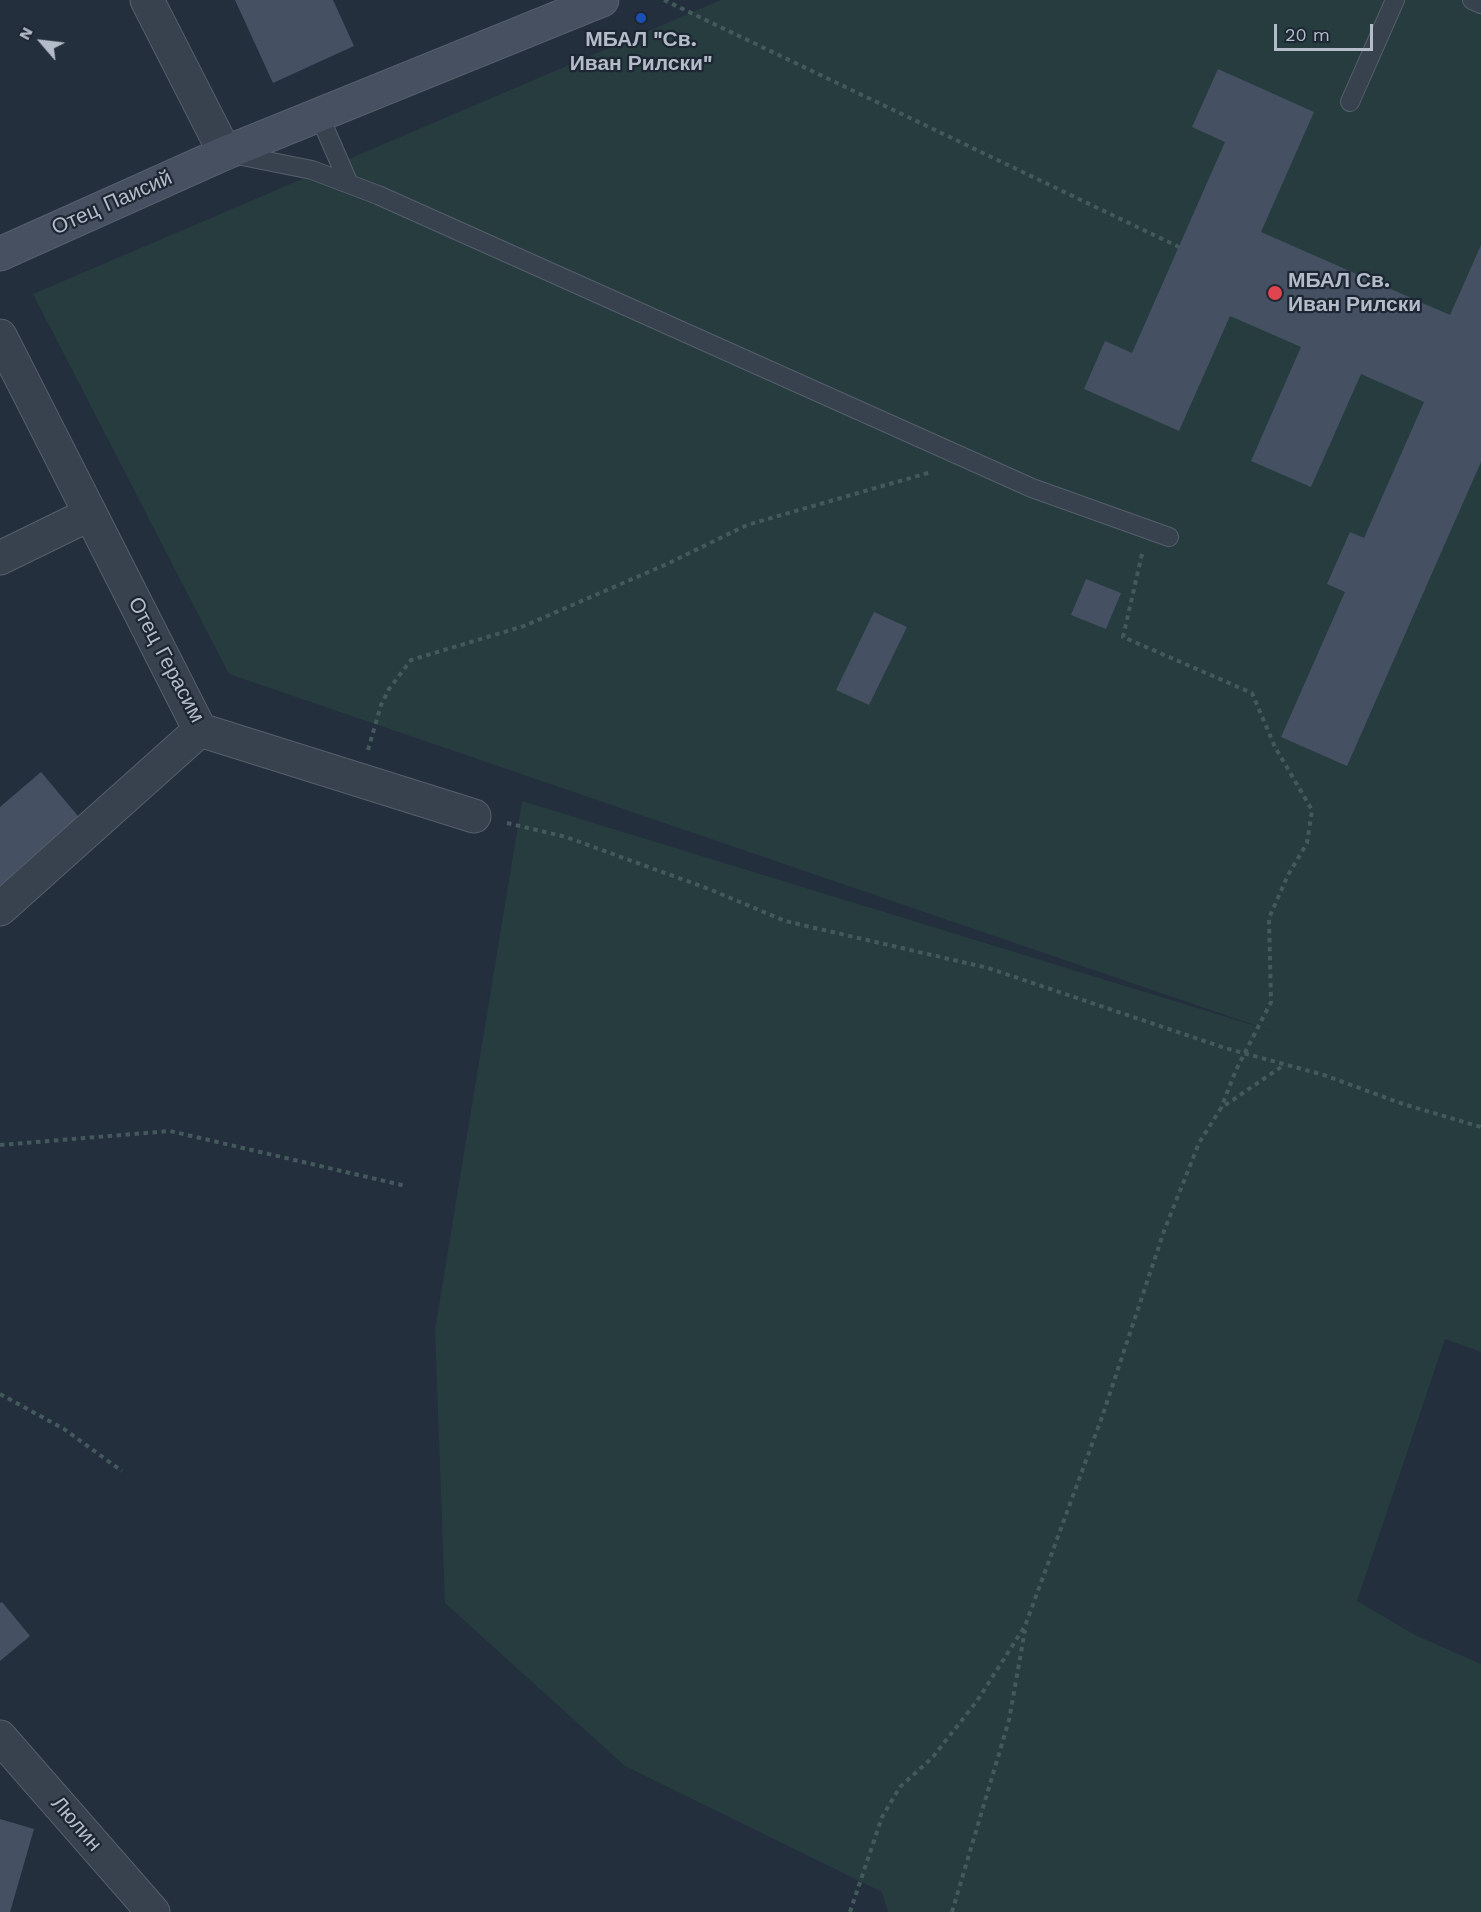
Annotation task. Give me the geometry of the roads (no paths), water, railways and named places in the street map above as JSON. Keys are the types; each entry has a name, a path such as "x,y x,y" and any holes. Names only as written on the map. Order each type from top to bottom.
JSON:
{"main road":[{"name":"Отец Паисий","path":"0,254 225,153 319,115 557,9 602,0"}],"street":[{"path":"147,0 225,153"},
{"name":"Отец Герасим","path":"0,336 200,729 474,816"},
{"path":"0,558 90,514"},
{"path":"0,909 200,729"},
{"name":"Люлин","path":"1,1741 153,1912"}],"lane":[{"path":"1350,102 1395,0"},
{"path":"1472,0 1481,4"},
{"path":"319,115 349,184"},
{"path":"225,153 312,170 349,184 1032,488 1148,527 1169,537"}],"place":[{"name":"МБАЛ \"Св. Иван Рилски\"","path":"641,18"},
{"name":"МБАЛ Св. Иван Рилски","path":"1275,293"}]}
